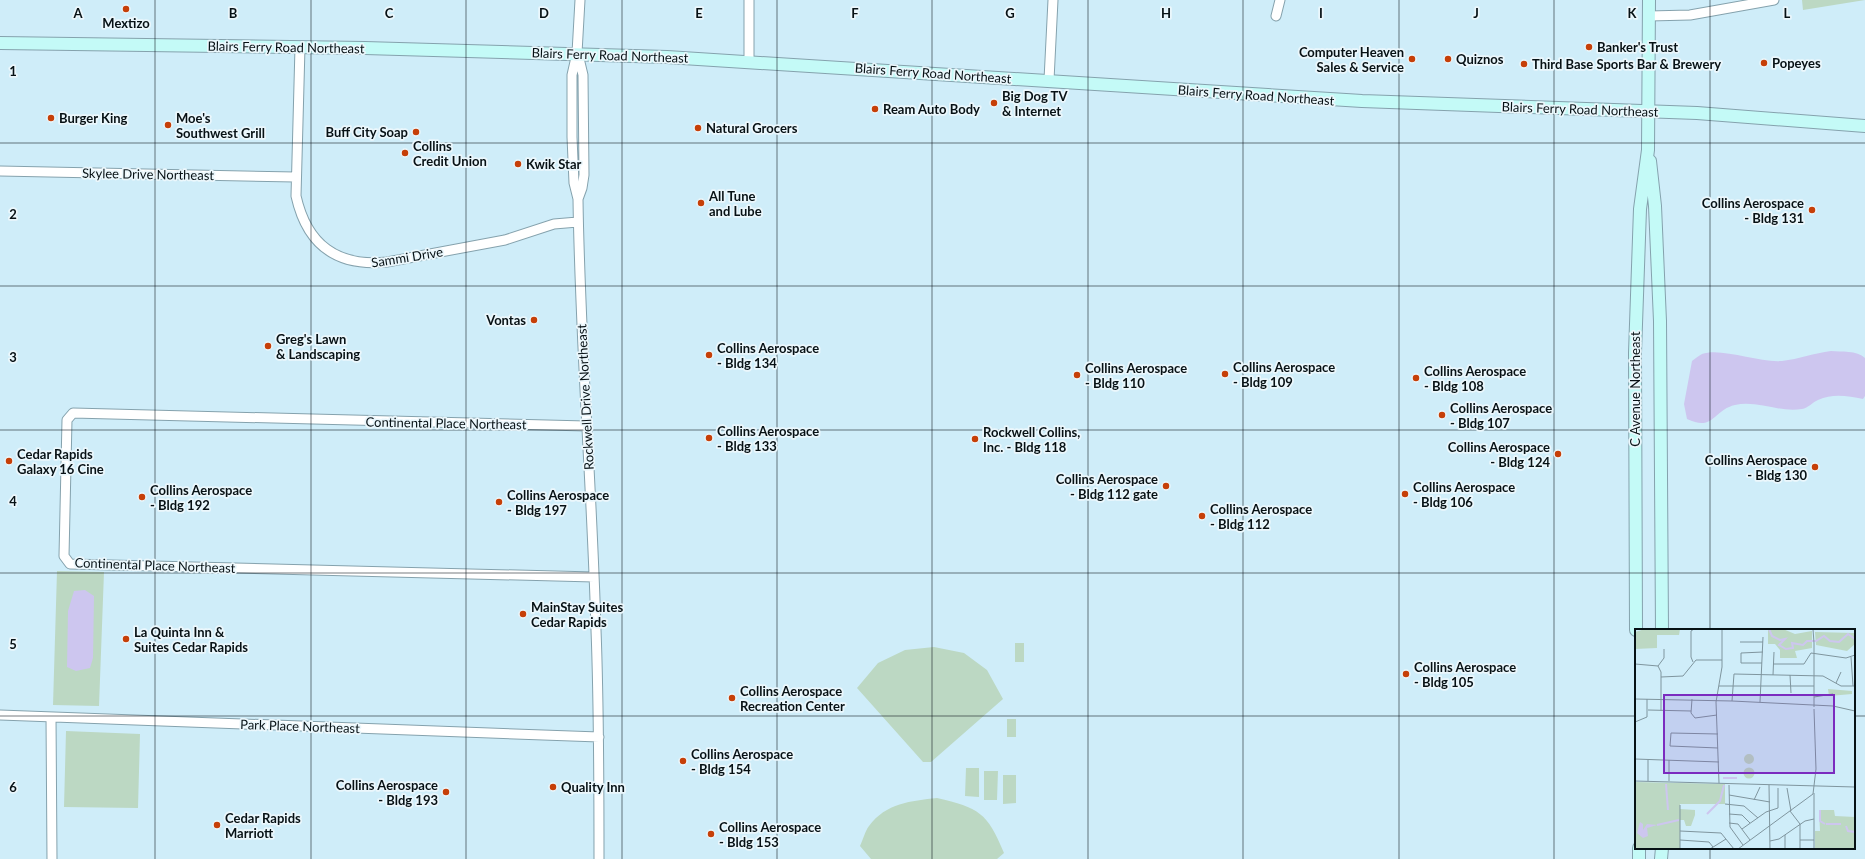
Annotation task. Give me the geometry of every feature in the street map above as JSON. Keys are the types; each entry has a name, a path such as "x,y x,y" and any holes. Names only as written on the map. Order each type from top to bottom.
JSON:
{"main road":[{"name":"C Avenue Northeast","path":"1649,0 1648,150 1655,206 1660,314 1662,629"},
{"name":"Blairs Ferry Road Northeast","path":"0,43 577,53 749,61 1354,101 1697,113 1865,126"},
{"name":"C Avenue Northeast","path":"1636,629 1635,353 1640,209 1648,150"},
{"path":"1661,859 1662,849"}],"street":[{"name":"Rockwell Drive Northeast","path":"580,0 577,53 583,75 584,175 582,188 578,199 578,222 594,577 599,737 599,859"},
{"path":"749,0 749,61"},
{"path":"1049,80 1053,0"},
{"path":"1276,16 1280,0"},
{"path":"1649,16 1690,15 1774,0"},
{"name":"Sammi Drive","path":"300,47 295,177 296,196 300,213 307,229 319,243 333,253 350,261 368,264 387,262 505,240 554,224 578,222"},
{"name":"Skylee Drive Northeast","path":"0,171 295,177"},
{"name":"Continental Place Northeast","path":"586,426 73,413 67,420 64,556 70,564 594,577"},
{"name":"Park Place Northeast","path":"0,715 599,737"},
{"path":"51,717 52,859"}],"green space":[{"path":"1802,0 1865,0 1803,10"},
{"path":"57,571 104,572 99,706 53,705"},
{"path":"1015,643 1024,643 1024,662 1015,662"},
{"path":"934,647 964,653 987,670 1003,699 931,762 923,762 857,688 878,663 905,650"},
{"path":"1007,719 1016,719 1016,737 1007,737"},
{"path":"66,731 140,734 138,808 64,807"},
{"path":"966,768 979,768 979,797 965,796"},
{"path":"984,771 998,771 997,800 984,800"},
{"path":"1003,775 1016,775 1016,803 1003,804"},
{"path":"937,798 963,805 980,814 992,829 1004,853 997,859 871,859 860,846 868,828 883,812 900,804"}],"shaded area":[{"path":"1831,351 1858,354 1865,358 1865,396 1863,399 1846,396 1829,396 1802,409 1794,410 1743,404 1735,405 1722,411 1708,422 1696,422 1687,419 1684,404 1692,361 1702,354 1719,352 1762,360 1782,361"},
{"path":"85,590 94,596 93,658 90,668 76,671 67,667 68,611 74,591"}],"place":[{"name":"Mextizo","path":"126,9"},
{"name":"Banker's Trust","path":"1589,47"},
{"name":"Computer Heaven Sales & Service","path":"1412,59"},
{"name":"Quiznos","path":"1448,59"},
{"name":"Popeyes","path":"1764,63"},
{"name":"Third Base Sports Bar & Brewery","path":"1524,64"},
{"name":"Big Dog TV & Internet","path":"994,103"},
{"name":"Ream Auto Body","path":"875,109"},
{"name":"Burger King","path":"51,118"},
{"name":"Moe's Southwest Grill","path":"168,125"},
{"name":"Natural Grocers","path":"698,128"},
{"name":"Buff City Soap","path":"416,132"},
{"name":"Collins Credit Union","path":"405,153"},
{"name":"Kwik Star","path":"518,164"},
{"name":"All Tune and Lube","path":"701,203"},
{"name":"Collins Aerospace - Bldg 131","path":"1812,210"},
{"name":"Vontas","path":"534,320"},
{"name":"Greg's Lawn & Landscaping","path":"268,346"},
{"name":"Collins Aerospace - Bldg 134","path":"709,355"},
{"name":"Collins Aerospace - Bldg 109","path":"1225,374"},
{"name":"Collins Aerospace - Bldg 110","path":"1077,375"},
{"name":"Collins Aerospace - Bldg 108","path":"1416,378"},
{"name":"Collins Aerospace - Bldg 107","path":"1442,415"},
{"name":"Collins Aerospace - Bldg 133","path":"709,438"},
{"name":"Rockwell Collins, Inc. - Bldg 118","path":"975,439"},
{"name":"Collins Aerospace - Bldg 124","path":"1558,454"},
{"name":"Cedar Rapids Galaxy 16 Cine","path":"9,461"},
{"name":"Collins Aerospace - Bldg 130","path":"1815,467"},
{"name":"Collins Aerospace - Bldg 112 gate","path":"1166,486"},
{"name":"Collins Aerospace - Bldg 106","path":"1405,494"},
{"name":"Collins Aerospace - Bldg 192","path":"142,497"},
{"name":"Collins Aerospace - Bldg 197","path":"499,502"},
{"name":"Collins Aerospace - Bldg 112","path":"1202,516"},
{"name":"MainStay Suites Cedar Rapids","path":"523,614"},
{"name":"La Quinta Inn & Suites Cedar Rapids","path":"126,639"},
{"name":"Collins Aerospace - Bldg 105","path":"1406,674"},
{"name":"Collins Aerospace Recreation Center","path":"732,698"},
{"name":"Collins Aerospace - Bldg 154","path":"683,761"},
{"name":"Quality Inn","path":"553,787"},
{"name":"Collins Aerospace - Bldg 193","path":"446,792"},
{"name":"Cedar Rapids Marriott","path":"217,825"},
{"name":"Collins Aerospace - Bldg 153","path":"711,834"}]}
